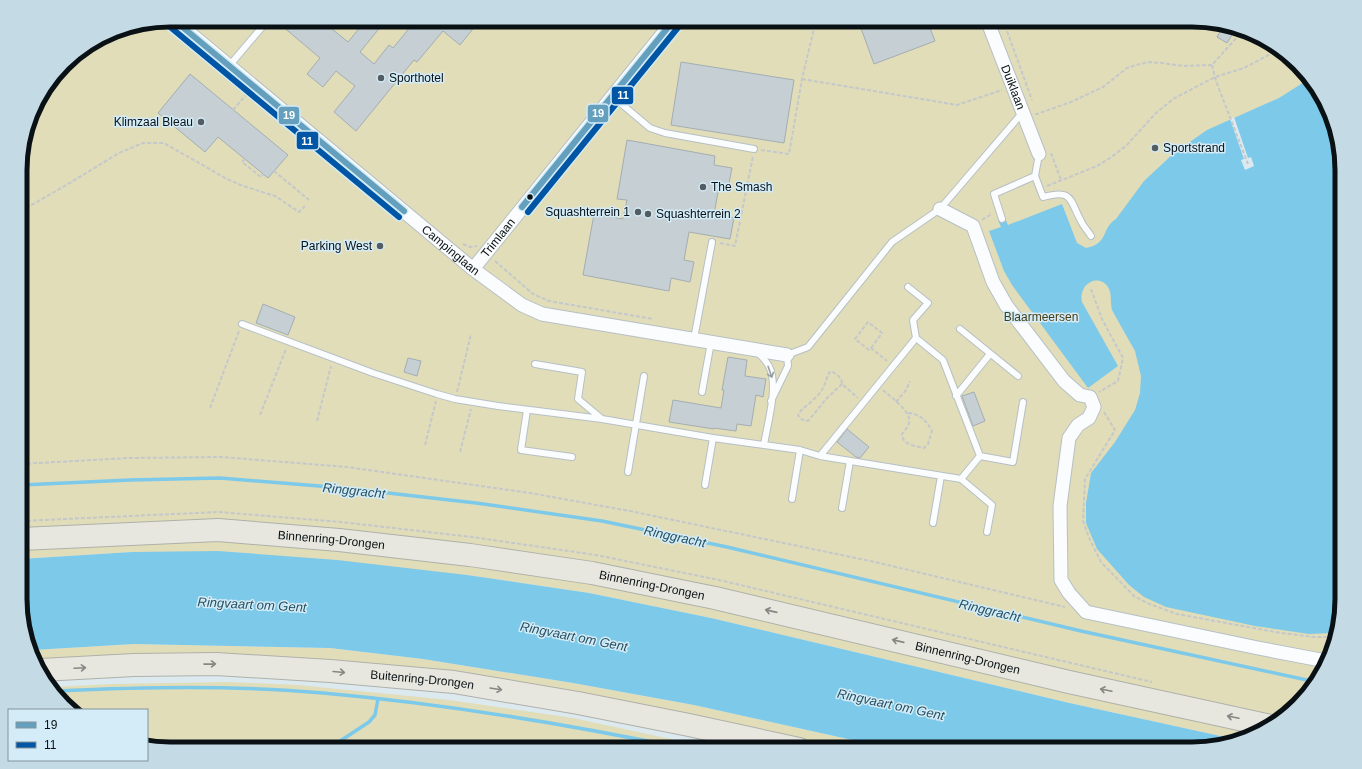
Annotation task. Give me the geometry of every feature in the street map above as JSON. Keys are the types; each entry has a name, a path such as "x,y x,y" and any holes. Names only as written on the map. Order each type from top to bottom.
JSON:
{"highway":[{"name":"Binnenring-Drongen","path":"27,539 218,530 362,542 470,555 592,573 715,598 1069,682 1262,724"},
{"name":"Buitenring-Drongen","path":"46,670 134,665 216,664 330,671 454,682 586,704 767,742"}],"street":[{"name":"Campinglaan","path":"182,27 473,269 522,305 542,314 787,355"},
{"name":"Trimlaan","path":"473,269 668,27"},
{"name":"Duiklaan","path":"990,27 1040,154"},
{"path":"940,209 973,226 993,282 1006,305 1064,381 1080,395 1092,402 1088,418 1078,425 1069,438 1060,506 1061,580 1069,593 1086,612 1321,660"}],"lane":[{"path":"229,66 262,27"},
{"path":"612,96 650,128 665,133 754,148"},
{"path":"771,401 788,366 787,355 808,347 892,242 940,209 1023,112"},
{"path":"1040,154 1035,176 1043,197 1055,193 1069,197 1081,221 1091,236"},
{"path":"1002,219 994,194 1035,176"},
{"path":"694,339 712,242"},
{"path":"908,287 928,303 913,320 916,338 943,360 980,456"},
{"path":"242,324 333,359 455,399 602,419 713,438 800,450 820,456 961,479 992,505 987,532"},
{"path":"960,329 1018,376"},
{"path":"820,456 916,338"},
{"path":"702,392 711,342"},
{"path":"753,349 767,363 772,375 773,386 764,445"},
{"path":"956,396 990,354"},
{"path":"535,364 582,372 578,399 602,419"},
{"path":"628,472 644,376"},
{"path":"980,456 1013,462 1023,402"},
{"path":"527,410 521,450 572,457"},
{"path":"705,485 713,438"},
{"path":"792,499 800,450"},
{"path":"961,479 980,456"},
{"path":"842,508 850,461"},
{"path":"933,523 940,476"}],"path":[{"path":"712,242 735,246 754,148 789,154 802,80 814,27"},
{"path":"1023,112 1037,114 1071,102 1103,87 1127,68 1148,62 1183,66 1212,65 1239,35"},
{"path":"1040,189 1097,166 1110,158 1126,146 1155,114 1172,99 1215,77 1244,68 1273,53"},
{"path":"1212,65 1216,81 1248,164"},
{"path":"802,80 957,105 1013,87"},
{"path":"233,110 253,86"},
{"path":"27,208 119,153 142,143 164,143 225,178 243,186 275,196 299,212 305,206"},
{"path":"245,159 242,162 261,177 264,174"},
{"path":"274,171 309,200"},
{"path":"973,226 990,215 994,194"},
{"path":"495,261 533,294 549,301 656,320"},
{"path":"1091,289 1102,319 1123,358 1118,380 1092,402 1105,412 1115,430 1085,479 1083,521 1090,540 1102,562 1134,596 1147,603 1177,614 1281,633 1313,637 1330,637"},
{"path":"871,348 882,334 868,322 855,339 869,350 871,348 893,366"},
{"path":"210,408 242,324"},
{"path":"455,399 471,334"},
{"path":"260,415 289,342"},
{"path":"317,421 333,359"},
{"path":"842,384 826,399 809,420 807,421 801,419 798,415 799,412 812,402 822,391 831,371 839,376 842,384 863,403"},
{"path":"896,402 906,390 910,381"},
{"path":"877,385 908,413 916,414 921,417 932,430 928,444 924,448 909,444 902,438 902,434 909,422 908,413"},
{"path":"425,445 437,394"},
{"path":"460,452 472,402"},
{"path":"27,464 129,458 221,457 346,467 530,493 630,511 875,562 1086,612"}],"green space":[{"name":"Blaarmeersen","path":"161,27 1201,27 1229,32 1247,38 1271,51 1286,62 1300,76 1316,99 1324,115 1330,133 1335,161 1334,618 1324,654 1316,670 1300,693 1286,707 1271,718 1247,731 1227,737 1065,702 711,618 589,593 467,575 132,552 27,559 28,151 38,115 46,98 62,76 76,62 91,51 115,38 133,32"},
{"path":"133,644 330,648 423,659 573,683 694,705 861,742 808,742 616,700 43,663 37,650"},
{"path":"228,682 298,685 449,700 573,718 684,742 161,742 148,740 148,709 79,709 58,687 111,684"}],"water":[{"path":"1304,82 1316,99 1324,115 1330,133 1335,161 1335,608 1331,633 1309,634 1255,626 1166,607 1144,597 1129,585 1097,549 1086,523 1086,503 1091,473 1115,442 1135,410 1140,393 1141,376 1135,351 1113,312 1108,287 1100,281 1090,282 1083,290 1082,302 1118,366 1088,388 1012,285 1004,271 989,231 1001,227 998,220 1005,218 1008,225 1062,204 1077,243 1086,248 1093,246 1102,239 1108,227 1116,219 1144,181 1174,153 1207,130 1279,98"},
{"name":"Ringvaart om Gent","path":"218,551 337,560 467,575 589,593 711,618 1065,702 1227,737 1201,742 861,742 694,705 573,683 423,659 330,648 134,644 37,650 28,618 27,559 132,552"}],"pier":[{"path":"1234,117 1248,158 1251,157 1254,166 1245,170 1241,160 1244,159 1230,119"}],"building":[{"name":"Sporthotel","path":"283,27 330,27 348,42 360,27 380,27 360,52 374,64 389,45 393,48 410,27 474,27 460,45 443,31 417,62 414,60 356,131 334,112 355,86 336,71 323,87 307,74 320,58"},
{"path":"861,27 930,27 935,41 874,64"},
{"path":"1221,30 1233,33 1227,43 1217,37"},
{"path":"681,62 794,80 784,143 671,125"},
{"path":"190,74 288,155 268,178 218,137 205,152 158,113"},
{"path":"627,140 715,156 714,165 732,168 728,188 719,187 714,214 734,218 730,239 689,232 684,260 694,262 690,282 671,278 669,291 583,275 594,214 623,219 627,200 617,199"},
{"path":"263,304 295,317 288,335 256,323"},
{"path":"728,357 747,360 745,376 766,379 763,397 756,395 751,426 737,424 736,431 669,422 673,400 721,408 724,390 722,390"},
{"path":"408,358 421,361 417,376 404,372"},
{"path":"974,392 985,421 973,426 962,396"},
{"path":"847,429 869,447 860,458 856,457 837,442"}],"waterway":[{"name":"Ringgracht","path":"27,485 220,478 344,488 476,503 602,521 727,547 1081,631 1309,681"},
{"path":"60,691 122,688 223,688 290,690 461,709 552,723 652,742"},
{"path":"339,742 369,722 375,715 378,699"}],"transit line":[{"name":"11","path":"170,27 399,217"},
{"name":"19","path":"182,27 404,211"},
{"name":"19","path":"522,207 668,27"},
{"name":"11","path":"528,212 678,27"}],"place":[{"name":"Sporthotel","path":"381,78"},
{"name":"Klimzaal Bleau","path":"201,122"},
{"name":"Sportstrand","path":"1155,148"},
{"name":"The Smash","path":"703,187"},
{"name":"Squashterrein 1","path":"638,212"},
{"name":"Squashterrein 2","path":"648,214"},
{"name":"Parking West","path":"380,246"}]}
